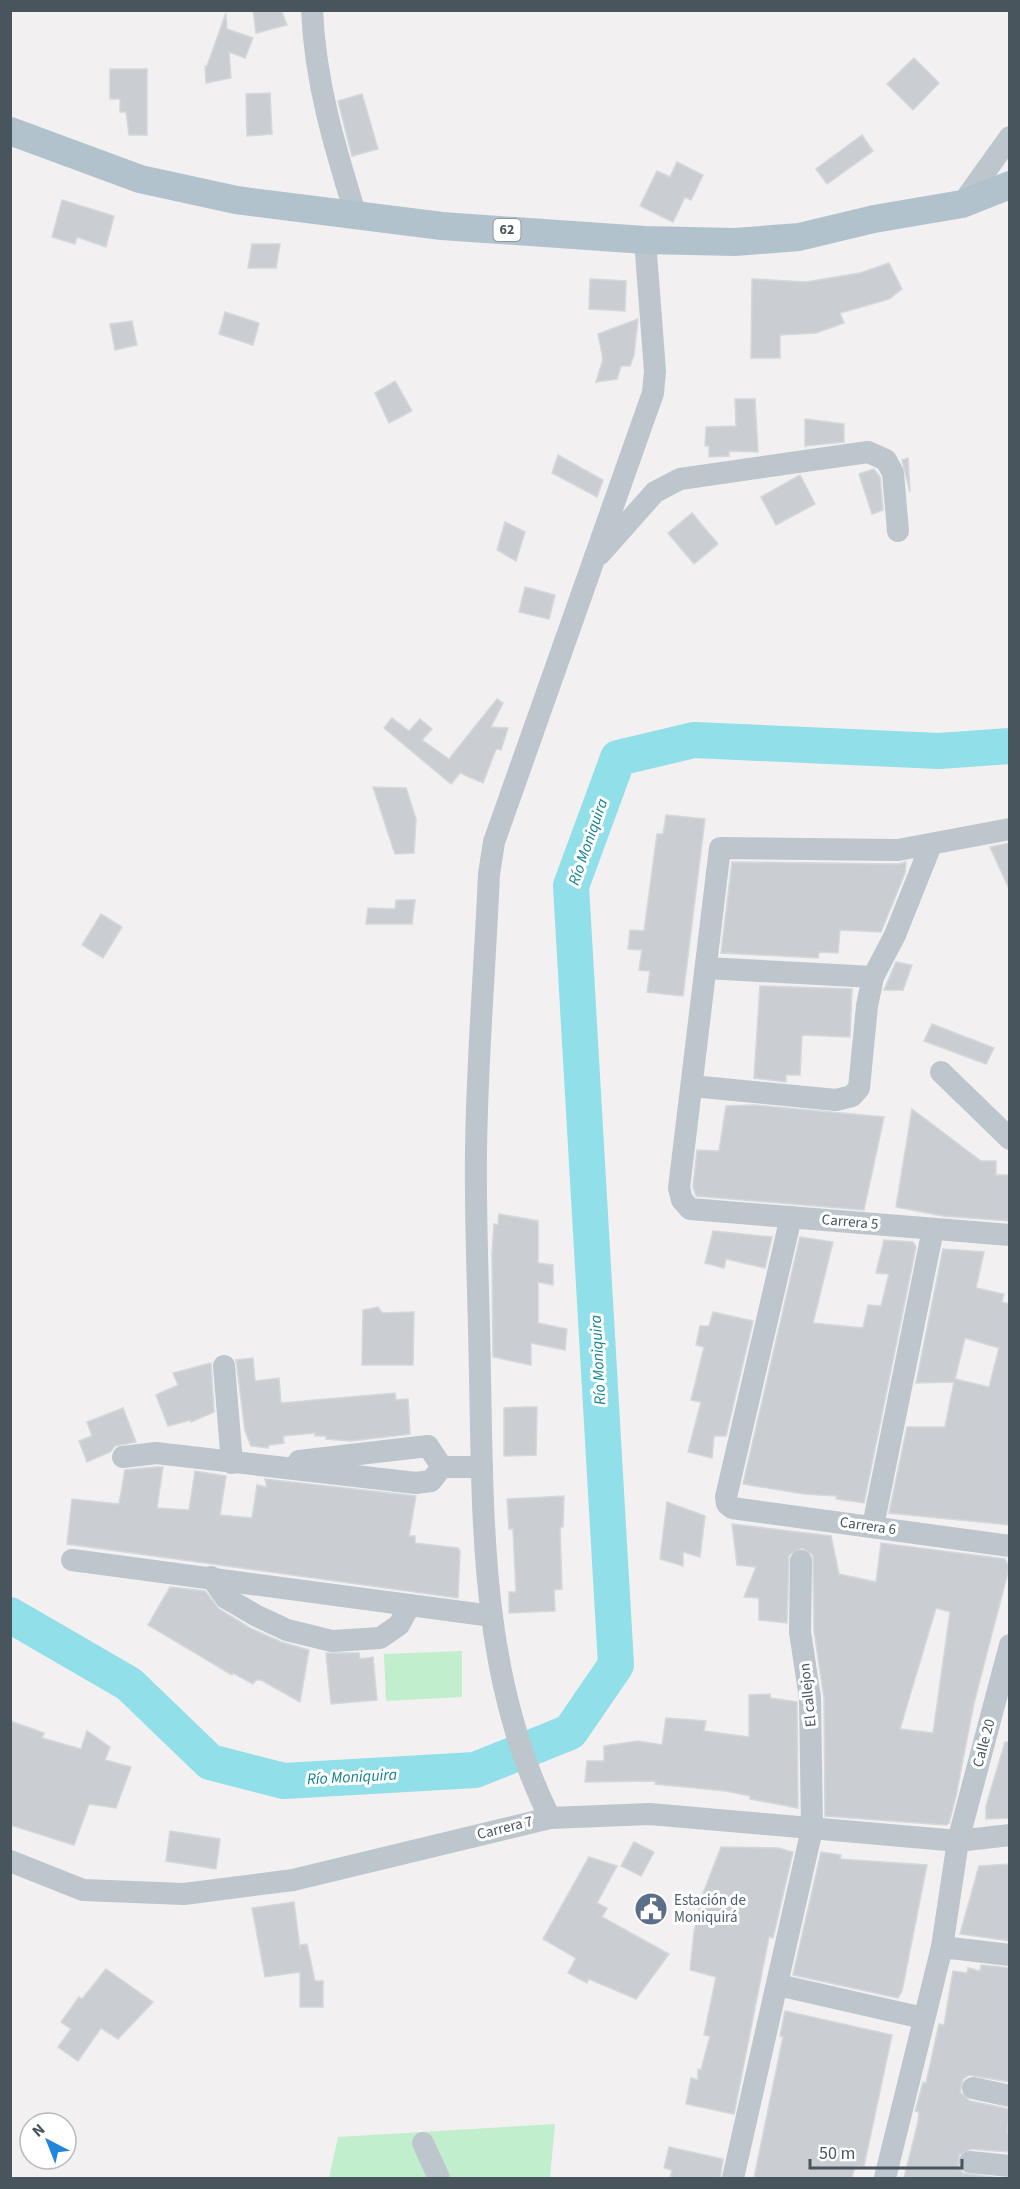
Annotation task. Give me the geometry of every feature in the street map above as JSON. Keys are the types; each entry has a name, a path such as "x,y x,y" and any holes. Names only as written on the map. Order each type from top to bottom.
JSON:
{"main road":[{"name":"62","path":"10,131 140,179 236,200 442,226 645,240 735,242 799,237 874,219 962,204 1010,185"}],"street":[{"path":"312,10 316,56 329,129 356,216"},
{"path":"962,204 1010,137"},
{"path":"550,1818 531,1781 506,1700 484,1553 476,1151 489,874 494,842 653,393 655,371 645,240"},
{"path":"593,563 655,492 680,479 868,452 886,460 893,472 898,531"},
{"path":"931,845 895,935 873,977 867,1006 859,1088 852,1096 836,1100 692,1086 720,848 898,850 1010,829"},
{"path":"706,968 873,977"},
{"path":"941,1072 1010,1138"},
{"name":"Carrera 5","path":"692,1086 679,1188 682,1200 690,1209 1010,1235"},
{"name":"Carrera 6","path":"791,1217 726,1497 727,1504 732,1508 1010,1546"},
{"path":"873,1526 933,1229"},
{"path":"224,1366 232,1463"},
{"path":"260,1466 428,1446 441,1467"},
{"path":"123,1457 156,1453 416,1483 431,1481 441,1467"},
{"path":"441,1467 482,1467"},
{"path":"72,1560 492,1616"},
{"name":"El callejon","path":"733,2178 812,1829 810,1698 800,1632 801,1561"},
{"path":"211,1577 226,1598 257,1616 287,1630 332,1641 380,1638 399,1624 410,1605"},
{"name":"Calle 20","path":"885,2178 942,1947 958,1841 1010,1644"},
{"name":"Carrera 7","path":"10,1862 83,1890 184,1894 293,1880 550,1818 650,1814 721,1818 812,1829 958,1841 1010,1834"},
{"path":"942,1947 1010,1955"},
{"path":"777,1985 923,2018"},
{"path":"973,2088 1010,2096"},
{"path":"423,2143 439,2178"},
{"path":"970,2162 1010,2166"}],"green space":[{"path":"462,1651 462,1697 386,1701 384,1654"},
{"path":"555,2124 550,2178 329,2178 338,2137"}],"building":[{"path":"253,10 281,10 287,25 256,33"},
{"path":"226,13 227,29 253,38 245,58 229,52 231,78 206,83 205,66 207,66"},
{"path":"914,58 939,83 913,110 887,84"},
{"path":"110,69 147,69 147,135 129,135 126,112 120,112 120,99 110,99"},
{"path":"270,93 272,134 247,136 246,94"},
{"path":"362,94 378,149 352,156 338,101"},
{"path":"862,135 873,151 827,184 816,169"},
{"path":"677,162 703,175 691,200 685,197 673,222 640,206 657,171 670,177"},
{"path":"62,200 114,216 106,247 77,237 75,244 52,237"},
{"path":"252,244 280,244 276,268 248,268"},
{"path":"889,263 902,289 889,299 840,313 844,323 816,333 780,335 780,358 751,358 752,279 806,282 860,273"},
{"path":"590,279 626,281 625,311 589,309"},
{"path":"225,312 259,323 253,345 219,334"},
{"path":"638,319 634,355 630,366 621,366 617,379 596,382 603,359 598,334"},
{"path":"132,321 137,345 115,350 110,324"},
{"path":"395,381 412,411 389,423 375,393"},
{"path":"735,399 755,399 758,452 729,451 729,456 709,457 709,446 705,446 706,427 736,426"},
{"path":"805,419 844,424 844,442 805,446"},
{"path":"558,455 603,480 597,497 552,473"},
{"path":"908,458 910,492 902,460"},
{"path":"874,469 880,477 883,510 872,514 859,474"},
{"path":"800,475 815,504 776,525 761,497"},
{"path":"692,513 718,544 694,564 668,533"},
{"path":"505,522 525,532 516,561 497,550"},
{"path":"525,587 555,595 549,619 519,612"},
{"path":"497,699 503,703 491,727 508,728 501,750 496,749 483,783 460,773 451,784 384,728 392,718 409,731 420,719 432,729 422,740 449,759"},
{"path":"373,787 406,788 416,819 414,853 395,854"},
{"path":"666,815 705,819 683,996 647,992 650,971 639,970 642,950 628,949 630,930 644,931 657,834 663,834"},
{"path":"1010,843 1010,891 990,847"},
{"path":"732,862 898,864 906,862 905,873 881,932 840,930 838,953 819,952 818,958 721,953"},
{"path":"396,900 415,900 412,924 366,924 368,908 395,909"},
{"path":"101,914 122,927 103,958 82,945"},
{"path":"896,962 912,965 903,990 884,990"},
{"path":"760,986 852,989 850,1037 802,1035 800,1075 786,1075 786,1082 754,1078"},
{"path":"932,1024 994,1048 986,1064 924,1041"},
{"path":"753,1105 884,1117 864,1210 696,1196 693,1187 697,1150 719,1151 726,1106"},
{"path":"912,1109 981,1161 996,1161 996,1175 1010,1175 1010,1221 943,1216 896,1207"},
{"path":"499,1214 538,1221 538,1263 553,1265 553,1285 538,1282 538,1323 567,1329 565,1350 531,1343 531,1365 493,1357 492,1254 494,1224 498,1225"},
{"path":"713,1231 772,1237 765,1268 726,1259 724,1268 705,1263"},
{"path":"800,1237 833,1242 813,1323 863,1328 868,1305 881,1306 889,1274 876,1273 884,1240 913,1242 916,1247 864,1503 836,1499 837,1496 804,1494 743,1484"},
{"path":"943,1249 984,1252 976,1288 1004,1294 1002,1302 1010,1304 1010,1525 889,1513 907,1427 945,1427 954,1382 916,1383","holes":["965,1338 999,1348 989,1387 955,1379"]},
{"path":"378,1307 382,1313 414,1312 413,1365 362,1365 363,1310"},
{"path":"713,1312 753,1321 726,1436 714,1436 712,1458 688,1452 701,1402 691,1400 704,1347 696,1345 700,1326 709,1326"},
{"path":"253,1358 255,1381 279,1378 281,1403 395,1393 396,1400 408,1399 410,1434 351,1441 326,1439 326,1436 315,1436 315,1433 283,1436 284,1443 269,1445 268,1448 251,1446 245,1431 236,1360"},
{"path":"211,1363 214,1412 191,1422 191,1420 168,1426 156,1395 178,1385 173,1373"},
{"path":"537,1407 536,1455 504,1456 504,1408"},
{"path":"123,1408 136,1442 115,1446 110,1452 87,1462 79,1441 92,1436 87,1422"},
{"path":"163,1467 157,1508 189,1510 195,1471 226,1476 220,1515 252,1518 257,1485 267,1487 265,1479 416,1496 409,1536 415,1536 415,1543 458,1548 460,1551 458,1598 67,1544 72,1499 119,1504 125,1470"},
{"path":"564,1496 563,1527 560,1527 562,1589 554,1590 555,1611 509,1613 509,1592 516,1592 513,1529 509,1529 507,1499"},
{"path":"667,1502 705,1516 700,1557 683,1552 683,1566 660,1559"},
{"path":"732,1524 831,1536 839,1574 876,1582 881,1543 1005,1559 1009,1567 1008,1572 974,1703 949,1823 946,1825 825,1816 824,1698 814,1631 813,1555 802,1548 789,1555 787,1623 759,1620 759,1598 744,1597 756,1567 737,1565","holes":["936,1608 950,1612 933,1733 900,1729"]},
{"path":"170,1587 205,1591 219,1609 250,1628 281,1642 309,1650 300,1702 261,1680 256,1680 253,1684 233,1673 232,1675 148,1625"},
{"path":"326,1653 359,1653 360,1659 373,1657 377,1700 331,1704"},
{"path":"770,1694 770,1698 797,1702 798,1808 750,1799 750,1796 726,1791 655,1784 656,1781 585,1782 587,1761 604,1761 604,1746 638,1741 662,1745 666,1718 706,1721 704,1731 749,1737 749,1695"},
{"path":"10,1721 44,1733 42,1738 81,1749 87,1731 110,1747 105,1760 131,1767 116,1808 89,1804 74,1845 10,1825"},
{"path":"1005,1742 1010,1742 1010,1818 986,1819 986,1806"},
{"path":"170,1831 220,1839 216,1869 166,1861"},
{"path":"634,1842 654,1852 641,1876 621,1866"},
{"path":"721,1847 778,1848 793,1852 773,1938 769,1937 734,2114 686,2104 691,2078 698,2080 698,2069 701,2070 710,2036 704,2035 716,1977 690,1970 694,1932 702,1896"},
{"path":"821,1852 841,1855 840,1859 927,1865 902,1991 898,1998 793,1975"},
{"path":"589,1857 617,1866 597,1903 607,1908 602,1917 669,1954 636,1999 589,1979 587,1983 568,1973 576,1958 543,1939"},
{"path":"1010,1864 1010,1941 960,1934 979,1866"},
{"path":"294,1902 300,1949 300,1945 307,1944 315,1981 323,1981 323,2007 300,2007 300,1972 265,1977 252,1908"},
{"path":"981,1965 1010,1968 1010,2082 969,2075 963,2079 960,2092 970,2101 1010,2109 1007,2133 1010,2133 1010,2152 971,2149 959,2155 958,2167 963,2173 999,2178 904,2178 918,2122 919,2112 915,2111 923,2082 926,2083 939,2024 944,2025 953,1971 967,1973 968,1968 980,1971"},
{"path":"106,1969 153,2002 118,2039 101,2028 78,2061 58,2047 71,2029 61,2022 79,1997 82,1999"},
{"path":"785,2011 892,2035 864,2166 855,2166 852,2178 754,2178 783,2037 780,2036"},
{"path":"669,2147 723,2159 720,2178 670,2178 672,2170 664,2168"}],"waterway":[{"name":"Río Moniquira","path":"10,1615 129,1684 210,1762 284,1781 475,1770 570,1732 616,1665 571,886 618,758 694,740 939,751 1010,746"}],"place":[{"name":"Estación de Moniquirá","path":"651,1909"}]}
